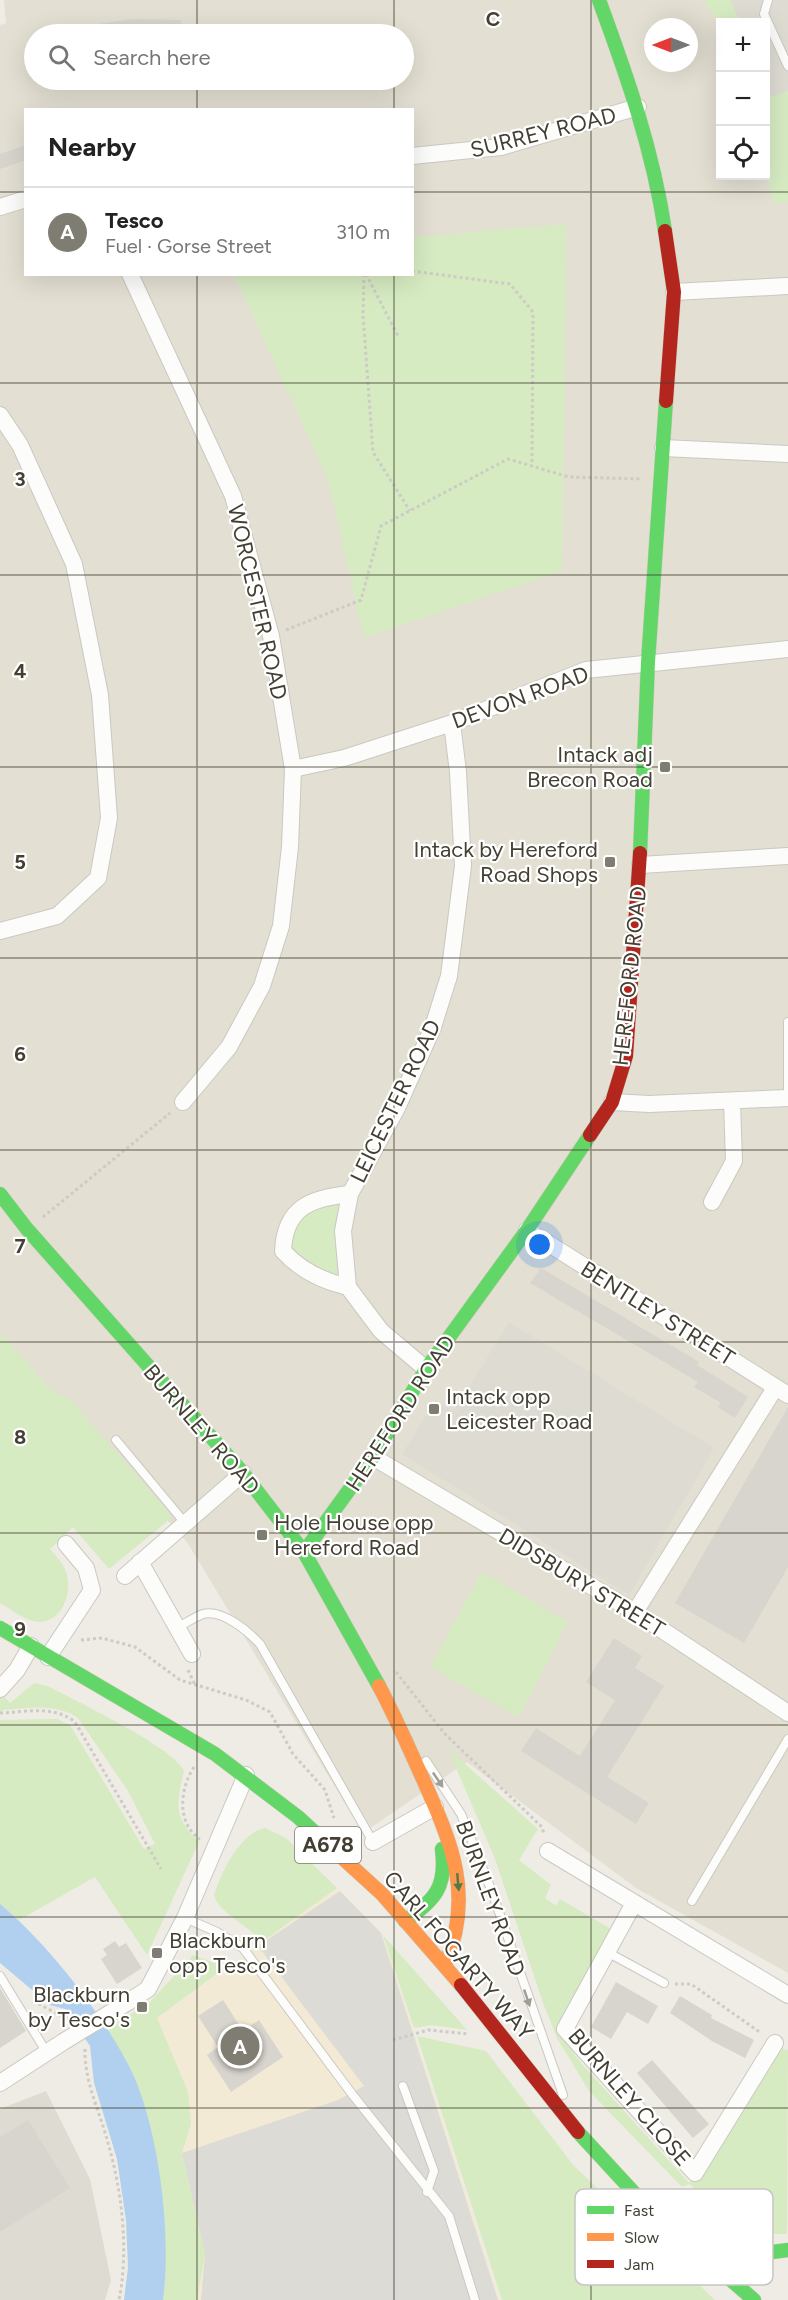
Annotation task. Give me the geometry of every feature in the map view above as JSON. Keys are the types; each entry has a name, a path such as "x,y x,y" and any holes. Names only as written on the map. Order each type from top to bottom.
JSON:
{"main road":[{"name":"HEREFORD ROAD","path":"304,1552 373,1457 426,1369 527,1230 612,1102 626,1056 640,866 648,662 674,292 658,182 638,107 599,0"},
{"name":"BURNLEY ROAD","path":"0,1194 27,1229 243,1473 304,1552 394,1714 450,1839 459,1882 457,1925 453,1946 445,1965"},
{"name":"CARL FOGARTY WAY","path":"0,1628 206,1748 246,1775 298,1817 382,1894 445,1965 576,2129 631,2189"},
{"name":"BURNLEY ROAD","path":"405,1921 434,1900 442,1883 443,1855 435,1807"},
{"name":"A678","path":"773,2255 788,2250"},
{"name":"CARL FOGARTY WAY","path":"736,2285 754,2300"}],"street":[{"name":"SURREY ROAD","path":"414,156 501,147 638,107"},
{"path":"0,207 24,200"},
{"name":"WORCESTER ROAD","path":"131,276 233,496 271,636 293,769 291,847 281,926 261,986 228,1047 183,1102"},
{"path":"674,292 788,286"},
{"path":"0,415 20,445 74,564 100,695 109,818 98,878 57,916 0,931"},
{"path":"663,448 788,454"},
{"name":"DEVON ROAD","path":"293,769 344,758 452,723 586,670 788,649"},
{"name":"LEICESTER ROAD","path":"350,1194 318,1197 291,1216 284,1232 283,1251 297,1266 333,1284 348,1287 343,1232 350,1194 397,1108 433,1027 449,976 464,866 458,772 452,723"},
{"path":"640,866 788,856"},
{"path":"612,1102 649,1104 788,1098"},
{"path":"712,1202 735,1161 732,1101"},
{"name":"BENTLEY STREET","path":"527,1230 781,1392"},
{"path":"348,1287 381,1331 426,1369"},
{"path":"635,1612 781,1392"},
{"name":"DIDSBURY STREET","path":"373,1457 635,1612 788,1713"},
{"path":"125,1576 243,1473"},
{"path":"48,1657 92,1590 86,1568 66,1544"},
{"path":"140,1562 192,1654"},
{"path":"0,1689 17,1670 31,1646"},
{"path":"0,2083 148,1989 185,1918 246,1775"},
{"path":"374,1842 435,1807"},
{"path":"548,1851 788,1995"},
{"name":"BURNLEY CLOSE","path":"634,1903 565,2029 695,2173 732,2102 776,2043"}],"lane":[{"path":"768,0 764,14 788,66"},
{"path":"788,1022 788,1098"},
{"path":"116,1440 185,1523"},
{"path":"178,1628 203,1614 212,1613 250,1633 260,1644 374,1842"},
{"name":"BURNLEY ROAD","path":"394,1714 461,1814 492,1892 533,2014 576,2129"},
{"path":"692,1901 788,1739"},
{"path":"185,1918 217,1932 243,1948 427,2192 449,2216 475,2300"},
{"path":"607,1952 664,1983"},
{"path":"0,1976 47,2053"},
{"path":"403,2086 434,2171 427,2192"}],"path":[{"path":"414,271 510,284 533,312 532,466"},
{"path":"364,276 363,315 374,452 410,512"},
{"path":"365,276 398,336"},
{"path":"271,636 361,600 381,526 508,459 569,477 660,479"},
{"path":"27,1229 138,1142 183,1102"},
{"path":"81,1640 102,1638 135,1647 180,1680 246,1700 270,1712 293,1754 325,1790 334,1818"},
{"path":"390,1664 445,1734 542,1827 548,1851"},
{"path":"0,1713 55,1711 64,1713 75,1722 161,1869"},
{"path":"206,1748 183,1786 183,1812 196,1837 215,1848"},
{"path":"664,1983 691,1984 776,2043"},
{"path":"25,1997 67,2018 73,2027"},
{"path":"393,2040 428,2030 480,2035"},
{"path":"85,2046 85,2061 97,2110 109,2143 117,2186 122,2233 122,2282 119,2300"}],"shaded area":[{"path":"4,0 788,0 788,1973 636,1888 467,1762 363,1833 187,1542 0,1333 0,25 6,23"},
{"path":"730,0 788,0 788,91 772,97 770,92 770,18 738,18"},
{"path":"509,1322 714,1448 629,1595 402,1454 436,1400 454,1411"},
{"path":"337,1888 383,1935 500,2300 163,2300 163,2212 153,2142 117,2047"},
{"path":"340,1891 381,1933 498,2300 201,2300 205,2254 182,2153 338,2100 364,2086 258,1946"},
{"path":"46,2091 90,2179 111,2280 105,2300 0,2300 0,2109"}],"green space":[{"path":"705,0 730,0 738,18 716,19"},
{"path":"788,91 788,202 774,203 768,180 770,180 770,92 772,97"},
{"path":"567,224 562,571 364,638 328,479 234,276 414,276 414,237"},
{"path":"350,1194 348,1287 299,1268 283,1237 291,1217"},
{"path":"0,1333 54,1393 70,1399 171,1515 170,1519 109,1569 73,1527 50,1549 66,1572 68,1588 67,1597 60,1611 47,1621 33,1621 0,1603"},
{"path":"482,1572 568,1622 519,1717 430,1667"},
{"path":"34,1683 48,1686 143,1737 162,1749 184,1771 179,1809 184,1824 199,1842 147,1955 95,1877 19,1920 0,1904 0,1720 57,1719 70,1725 144,1849 155,1844 128,1791 78,1718 51,1708 22,1708 0,1712 0,1692 10,1703"},
{"path":"448,1749 538,1829 519,1860 551,1885 545,1898 556,1906 560,1899 611,1929 558,2026 564,2040 581,2063 689,2183 775,2047 788,2050 787,2234 773,2234 773,2189 695,2189 690,2184 682,2187 589,2091 557,2038 495,1859"},
{"path":"265,1828 286,1838 337,1888 262,1942 227,1913 216,1901 214,1895 233,1855 247,1838"},
{"path":"383,1935 467,2030 431,2025 414,2028"},
{"path":"193,1955 226,1967 157,2018 188,2092 191,2124 182,2153 205,2254 197,2300 163,2300 165,2272 163,2217 151,2133 133,2080 106,2030 150,2002"},
{"path":"417,2036 486,2051 574,2166 598,2189 575,2189 575,2285 699,2285 715,2300 502,2300"}],"water":[{"path":"0,1904 36,1938 89,2002 130,2068 140,2092 156,2150 161,2182 166,2245 163,2300 124,2300 128,2267 126,2220 117,2159 94,2083 90,2046 65,2009 50,2005 0,1963"}],"building":[{"path":"133,19 181,20 181,24 98,24"},
{"path":"24,146 24,161 0,169 0,154"},
{"path":"541,1268 699,1362 697,1365 748,1397 735,1418 718,1407 721,1403 694,1387 698,1382 530,1283"},
{"path":"788,1407 788,1567 744,1643 675,1603"},
{"path":"614,1638 642,1656 635,1668 664,1686 607,1777 649,1803 636,1824 521,1751 536,1728 580,1756 615,1700 586,1682"},
{"path":"115,1941 119,1947 126,1943 142,1968 117,1984 101,1959 107,1955 103,1949"},
{"path":"616,1982 658,2006 648,2024 627,2012 611,2039 591,2027"},
{"path":"0,1988 26,2031 0,2048"},
{"path":"680,1996 712,2015 711,2018 754,2040 745,2058 712,2041 670,2013"},
{"path":"223,2000 243,2031 259,2020 283,2057 231,2092 207,2055 218,2047 198,2016"},
{"path":"652,2060 709,2124 693,2138 637,2073"},
{"path":"28,2120 70,2188 0,2232 0,2137"}],"traffic: fast":[{"path":"599,0 646,142 665,231"},
{"path":"640,853 648,662 666,401"},
{"path":"304,1552 373,1457 426,1369 527,1230 590,1135"},
{"path":"0,1194 27,1229 243,1473 304,1552 379,1686"},
{"path":"0,1628 215,1754 298,1817 336,1852"},
{"path":"405,1921 424,1906 437,1891 443,1874 442,1849"},
{"path":"578,2132 630,2189"},
{"path":"773,2252 788,2250"},
{"path":"737,2285 754,2300"}],"traffic: slow":[{"path":"379,1686 433,1801 456,1869 459,1891 458,1915 454,1939 445,1965"},
{"path":"336,1852 382,1894 461,1985"}],"traffic: jam":[{"path":"665,231 674,292 666,401"},
{"path":"590,1135 612,1102 626,1056 640,853"},
{"path":"461,1985 578,2132"}],"place":[{"name":"Intack adj Brecon Road","path":"665,767"},
{"name":"Intack by Hereford Road Shops","path":"610,862"},
{"name":"Intack opp Leicester Road","path":"434,1409"},
{"name":"Hole House opp Hereford Road","path":"262,1535"},
{"name":"Blackburn opp Tesco's","path":"157,1953"},
{"name":"Blackburn by Tesco's","path":"142,2007"},
{"name":"Tesco","path":"240,2046"}]}
